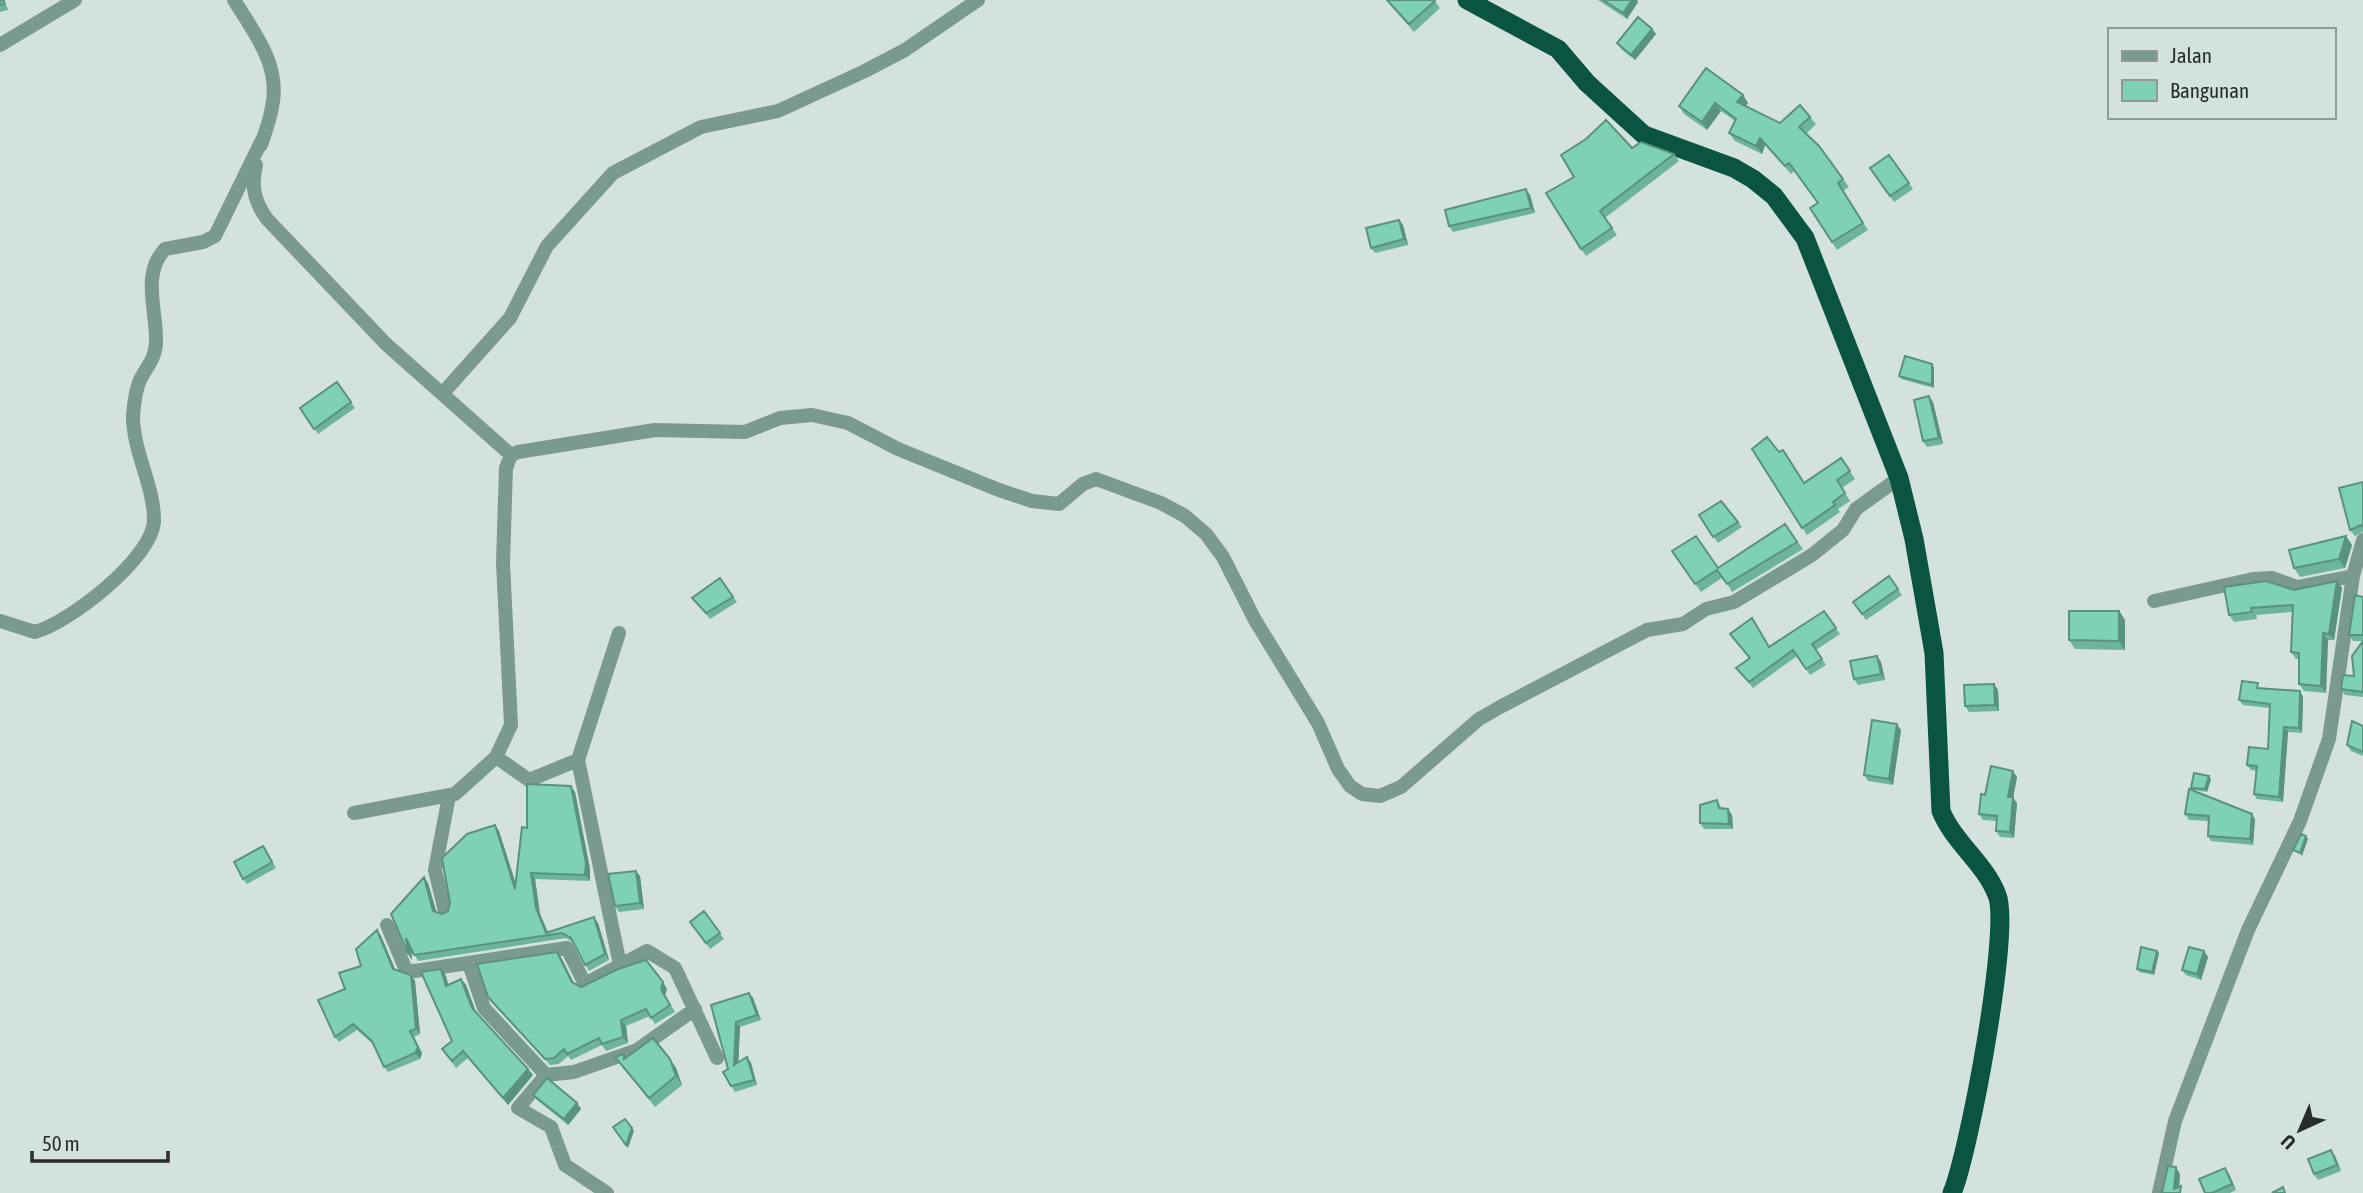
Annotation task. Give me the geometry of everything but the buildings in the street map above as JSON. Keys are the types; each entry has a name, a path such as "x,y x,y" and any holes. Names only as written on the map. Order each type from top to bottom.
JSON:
{"highway":[{"path":"1467,0 1558,49 1587,83 1644,135 1734,168 1774,196 1805,238 1815,261 1899,478 1914,539 1934,653 1941,811 1953,834 1990,880 2001,909 1999,947 1978,1085 1963,1160 1952,1193"}],"street":[{"path":"0,45 75,0"},
{"path":"234,0 268,55 272,72 272,108 253,179 259,208 357,315 511,455"},
{"path":"443,393 510,318 547,246 613,173 701,127 778,111 866,71 905,50 978,0"},
{"path":"0,621 35,632 73,615 92,602 123,570 152,533 154,516 134,440 133,418 137,387 156,351 153,275 165,249 203,243 215,236 263,138"},
{"path":"511,455 655,430 744,432 780,418 812,415 848,423 898,449 1032,501 1059,504 1093,479 1114,484 1185,516 1206,534 1223,557 1255,620 1318,723 1338,769 1349,786 1374,796 1388,794 1410,781 1479,719 1502,705 1647,630 1683,624 1706,609 1734,602 1751,592 1812,555 1843,530 1856,509 1899,478"},
{"path":"354,813 454,794 496,757 512,725 503,563 506,468 511,455"},
{"path":"2159,1193 2175,1121 2248,930 2300,821 2325,752 2353,576 2363,540"},
{"path":"2154,601 2253,579 2272,578 2297,587 2353,576"},
{"path":"618,633 578,760 620,965"},
{"path":"496,757 528,780 578,760"},
{"path":"445,911 435,870 449,796"},
{"path":"387,925 406,970 470,964 567,948 585,984 647,951 675,968 718,1058"},
{"path":"470,964 484,1008 546,1075"},
{"path":"607,1193 565,1165 551,1127 518,1108 546,1075 574,1072 637,1051 695,1009"}]}
